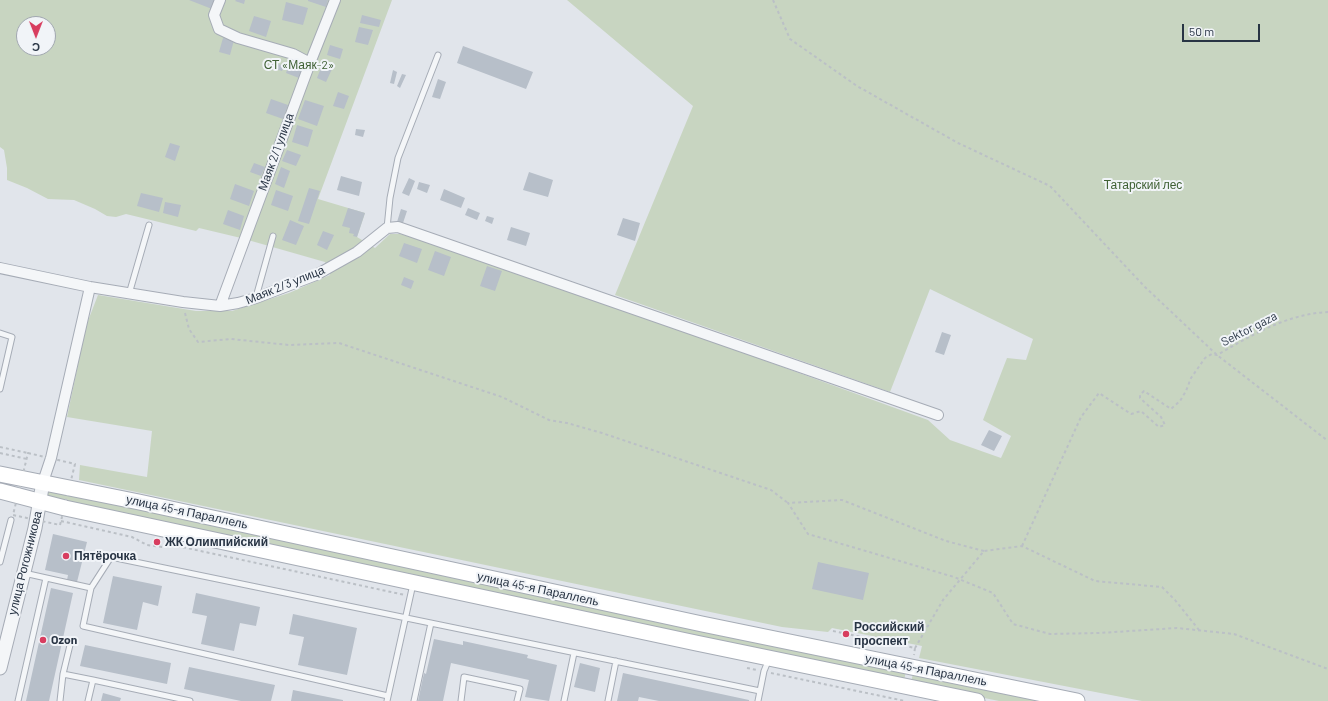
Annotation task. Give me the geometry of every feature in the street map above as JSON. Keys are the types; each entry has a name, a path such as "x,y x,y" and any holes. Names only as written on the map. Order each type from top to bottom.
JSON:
{"main road":[{"name":"улица 45-я Параллель","path":"0,474 702,624 1077,701"},
{"name":"улица 45-я Параллель","path":"0,491 40,502 412,589 767,665 925,696 977,701"}],"street":[{"path":"220,0 214,15 219,29 238,38 293,54 310,62"},
{"name":"Маяк 2/1 улица","path":"220,306 310,62 335,0"},
{"path":"387,228 398,227 938,415"},
{"name":"Маяк 2/3 улица","path":"0,268 129,294 220,306 256,298 316,275 357,252 387,228"},
{"path":"43,482 90,287"},
{"name":"улица Рогожникова","path":"0,668 35,528 43,482"}],"lane":[{"path":"387,228 390,198 398,158 438,55"},
{"path":"129,294 149,225"},
{"path":"256,298 273,236"},
{"path":"0,333 12,337 0,390"},
{"path":"0,562 11,520"},
{"path":"412,589 406,618 387,698 83,626 91,588 111,557 406,618 431,623 574,653 760,691"},
{"path":"23,573 91,588"},
{"path":"18,701 46,578"},
{"path":"414,701 431,623"},
{"path":"60,701 63,674 71,641"},
{"path":"564,701 574,653"},
{"path":"608,701 616,661"},
{"path":"758,701 767,665"},
{"path":"63,674 190,701"},
{"path":"461,701 464,678 520,689 517,701"},
{"path":"88,701 93,680"}],"path":[{"path":"773,0 790,39 857,86 958,143 1050,186 1144,287 1217,355 1328,442"},
{"path":"183,302 189,329 198,342 231,339 288,345 339,343 502,397 549,420 567,422 602,433 771,490 788,503 808,534 960,580 993,593 1013,624 1050,634 1099,633 1177,628 1234,634 1328,669"},
{"name":"Sektor gaza","path":"1022,546 1080,417 1099,393 1131,414 1141,411 1159,427 1164,425 1164,421 1140,398 1140,395 1144,391 1171,408 1180,401 1191,378 1205,358 1212,354 1217,355 1281,322 1316,312 1328,312"},
{"path":"0,447 28,453"},
{"path":"0,453 27,459"},
{"path":"788,503 842,500 946,541 984,552 1022,546 1095,581 1162,587 1175,600 1200,631"},
{"path":"61,521 132,537 147,545 182,547 412,589"},
{"path":"915,648 943,600 984,552"},
{"path":"741,666 767,665 904,701"}],"green space":[{"path":"0,0 392,0 318,199 365,213 357,237 375,248 390,234 400,234 437,244 670,326 928,420 950,440 1001,458 1011,436 983,420 1007,358 1026,360 1033,339 930,289 890,392 615,295 693,106 567,0 1328,0 1328,701 1142,701 919,658 922,646 832,628 828,632 782,627 79,480 80,465 147,477 152,431 67,417 86,326 98,295 196,311 232,311 289,293 330,275 325,262 241,238 199,228 196,231 126,214 116,217 107,216 74,200 48,199 7,180 4,150 0,147"},
{"path":"49,490 906,671 904,681 47,497 47,492"},
{"path":"913,673 1047,701 999,701 911,683"}],"building":[{"path":"189,0 215,0 212,9"},
{"path":"245,0 244,4 235,1"},
{"path":"308,0 328,0 326,7"},
{"path":"286,2 308,8 303,25 282,20"},
{"path":"362,15 381,20 379,27 360,23"},
{"path":"254,16 271,21 266,37 249,31"},
{"path":"359,27 373,30 368,45 355,42"},
{"path":"223,38 234,40 230,55 219,52"},
{"path":"330,45 343,49 340,59 327,55"},
{"path":"463,46 533,72 526,89 457,63"},
{"path":"290,61 304,66 299,78 286,73"},
{"path":"272,62 284,66 282,71 270,67"},
{"path":"322,65 332,69 326,82 317,78"},
{"path":"393,70 397,72 394,84 390,83"},
{"path":"402,74 406,75 400,88 397,86"},
{"path":"438,79 446,82 440,99 432,97"},
{"path":"338,92 349,96 344,109 333,106"},
{"path":"271,99 288,105 283,119 266,113"},
{"path":"305,100 324,106 317,126 298,119"},
{"path":"297,125 313,130 308,147 292,142"},
{"path":"356,129 365,130 363,137 355,135"},
{"path":"170,143 180,146 175,161 165,157"},
{"path":"287,150 301,155 296,166 282,161"},
{"path":"254,163 265,167 261,176 250,172"},
{"path":"281,167 290,171 284,188 275,184"},
{"path":"529,172 553,180 548,197 523,190"},
{"path":"341,176 362,182 359,196 337,190"},
{"path":"409,178 415,181 409,196 402,193"},
{"path":"419,182 430,185 427,193 417,189"},
{"path":"235,184 254,191 249,206 230,199"},
{"path":"309,188 320,191 309,224 298,221"},
{"path":"444,189 465,198 461,208 440,200"},
{"path":"276,190 293,196 288,211 271,205"},
{"path":"141,193 163,198 159,212 137,206"},
{"path":"165,202 181,205 178,217 163,213"},
{"path":"348,208 365,213 357,237 353,236 354,234 349,233 350,228 342,226"},
{"path":"468,208 480,213 477,220 465,215"},
{"path":"401,209 407,211 403,223 397,222"},
{"path":"228,210 244,216 240,230 223,224"},
{"path":"487,216 494,218 492,224 485,221"},
{"path":"623,218 640,223 635,241 617,235"},
{"path":"290,220 304,226 296,245 282,240"},
{"path":"511,227 530,233 526,246 507,240"},
{"path":"323,231 334,235 327,250 317,245"},
{"path":"404,243 422,249 417,263 399,256"},
{"path":"435,251 451,257 444,276 428,270"},
{"path":"487,266 502,271 495,291 480,286"},
{"path":"404,277 414,281 411,289 401,285"},
{"path":"942,332 951,335 944,355 935,352"},
{"path":"989,430 1002,436 994,451 981,445"},
{"name":"Пятёрочка","path":"53,534 87,542 77,582 67,580 68,575 45,570"},
{"path":"818,562 869,573 863,600 812,589"},
{"path":"113,576 162,586 158,606 143,602 137,630 103,623"},
{"path":"51,588 73,593 49,701 26,701"},
{"path":"196,593 260,607 256,626 240,623 234,651 201,644 207,616 192,613"},
{"path":"293,614 357,628 347,675 298,665 304,637 289,634"},
{"path":"434,639 463,645 463,641 528,655 527,658 557,665 549,701 525,697 529,680 451,663 443,701 418,701"},
{"path":"85,645 171,663 167,684 80,666"},
{"path":"580,663 600,668 595,692 574,687"},
{"path":"189,667 275,685 271,701 241,701 184,689"},
{"path":"623,673 749,701 659,701 639,697 638,701 617,701"},
{"path":"293,690 343,700 343,701 291,701"},
{"path":"103,693 121,698 120,701 101,701"}],"place":[{"name":"ЖК Олимпийский","path":"157,542"},
{"name":"Пятёрочка","path":"66,556"},
{"name":"Российский проспект","path":"846,634"},
{"name":"Ozon","path":"43,640"}],"park label":[{"name":"СТ «Маяк-2»","path":"299,65"},
{"name":"Татарский лес","path":"1143,185"}]}
